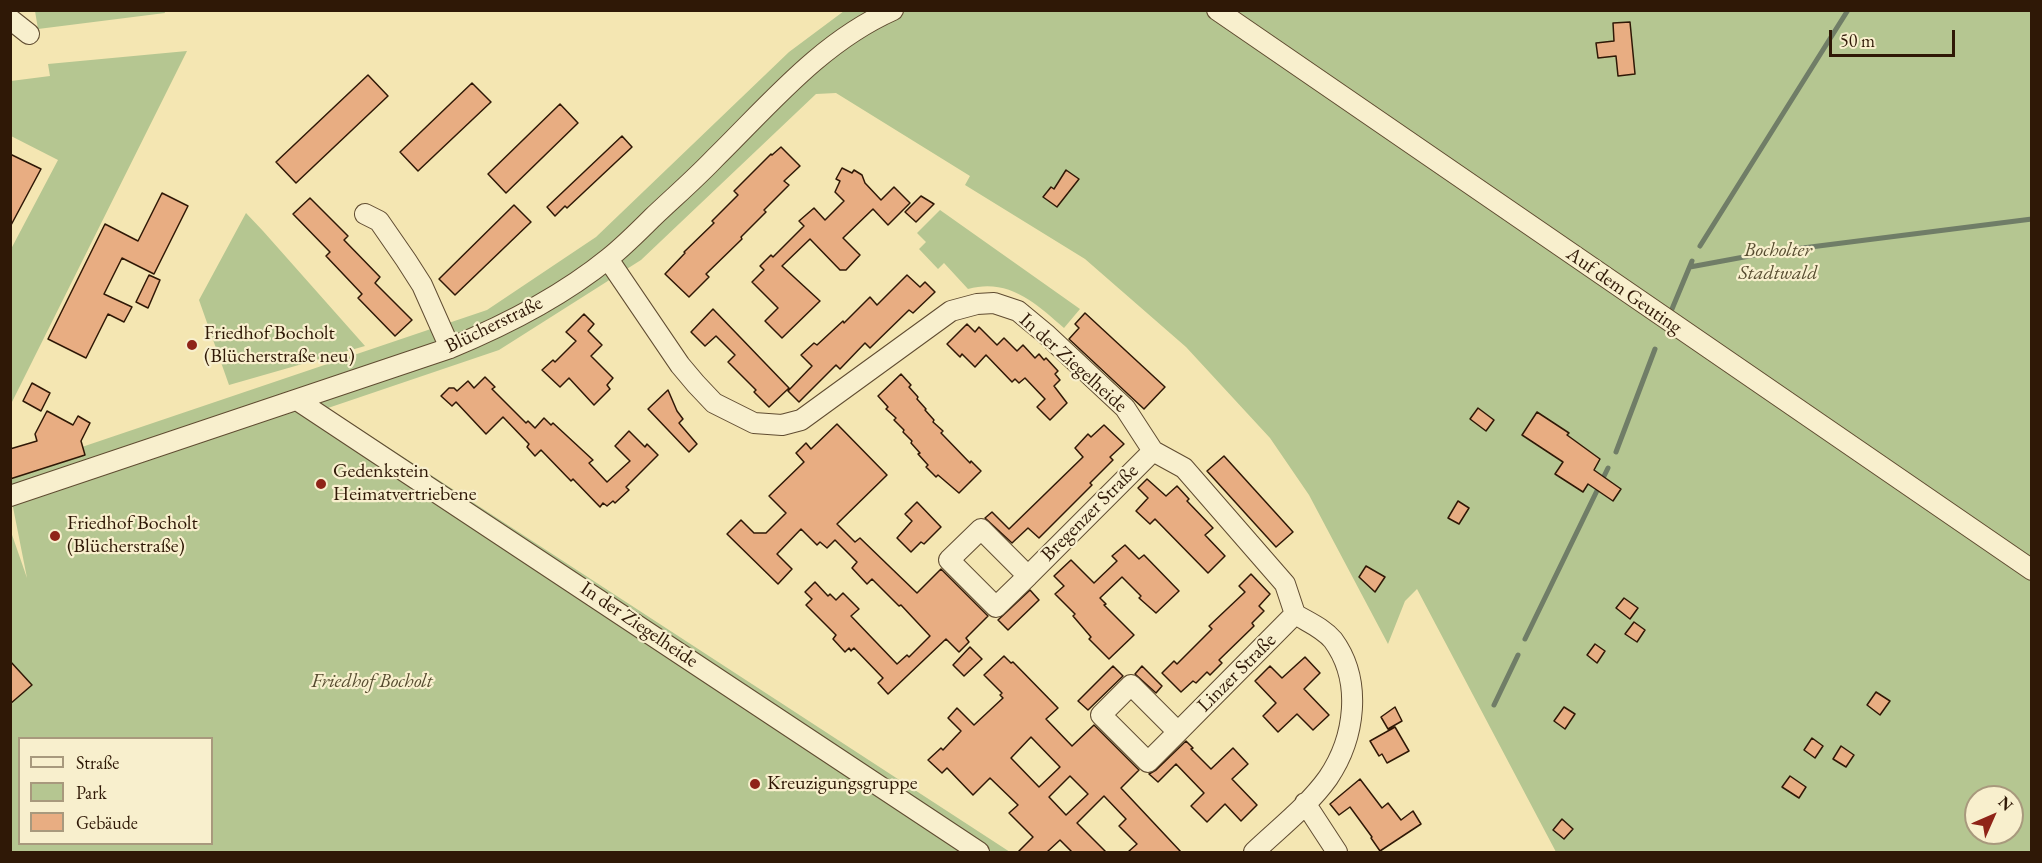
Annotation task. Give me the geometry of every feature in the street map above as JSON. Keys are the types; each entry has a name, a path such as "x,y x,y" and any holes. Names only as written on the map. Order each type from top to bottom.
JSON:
{"street":[{"name":"Blücherstraße","path":"10,496 450,348 496,329 528,312 565,290 608,259 827,50 854,31 893,10"},
{"name":"Auf dem Geuting","path":"1217,10 2031,570"},
{"path":"10,19 29,34"},
{"path":"365,214 379,221 422,285 450,348"},
{"name":"In der Ziegelheide","path":"608,259 680,365 696,384 714,402 754,423 782,425 801,420 951,311 977,304 994,303 1018,311 1125,408 1153,451 1184,468 1285,584 1295,614"},
{"name":"In der Ziegelheide","path":"297,400 979,852"},
{"name":"Bregenzer Straße","path":"1028,576 1153,451"},
{"path":"1254,852 1327,779 1344,750 1351,716 1353,695 1343,659 1332,639 1319,628 1295,614"},
{"name":"Linzer Straße","path":"1178,732 1295,614"},
{"path":"1305,803 1337,852"}],"green space":[{"path":"164,10 165,13 38,29 35,11"},
{"path":"844,11 2031,11 2031,852 1556,852 1417,589 1405,601 1388,644 1309,495 1270,438 1186,347 1085,259 965,185 970,176 836,93 816,94 641,260 499,350 328,408 1010,852 11,852 10,529 27,578 11,497 11,471 487,310 596,237 789,52"},
{"path":"187,51 11,404 11,249 58,160 11,136 11,81 50,76 48,64"},
{"path":"940,210 1080,309 1064,328 1043,310 1020,295 996,287 983,286 968,289 944,263 938,269 919,249 926,242 917,233"},
{"path":"246,213 365,346 229,385 199,300"}],"building":[{"path":"1630,22 1635,74 1618,76 1616,56 1598,58 1596,43 1614,41 1613,23"},
{"path":"368,75 388,96 296,183 276,162"},
{"path":"472,83 491,102 418,171 400,152"},
{"path":"560,104 578,123 506,193 488,174"},
{"path":"622,136 632,147 567,208 565,206 555,216 547,207"},
{"path":"781,147 800,166 784,181 789,185 764,210 766,212 741,237 742,239 706,274 709,277 689,297 665,274 738,195 734,191"},
{"path":"10,154 41,169 10,227"},
{"path":"842,168 852,173 854,170 862,175 865,183 881,200 894,187 910,203 888,225 873,209 843,238 860,255 846,270 840,270 810,239 782,266 820,301 782,338 765,321 778,308 752,282 764,270 760,266 771,255 773,257 804,226 799,221 814,208 825,220 844,201 835,192 840,181 836,179"},
{"path":"1066,170 1079,179 1057,207 1043,197 1051,187 1054,189"},
{"path":"162,193 188,206 154,274 122,258 104,294 132,307 124,322 108,314 86,358 48,339 105,224 138,241"},
{"path":"921,196 934,204 916,222 905,212"},
{"path":"310,198 348,236 344,240 380,277 375,283 412,320 395,336 358,298 362,294 326,256 330,252 293,214"},
{"path":"514,205 531,222 455,295 439,279"},
{"path":"149,275 160,280 148,308 136,302"},
{"path":"907,275 920,287 925,282 935,292 913,313 909,310 870,348 865,343 840,369 836,365 799,402 788,391 812,366 801,355 814,343 817,345 843,321 844,323 870,297 877,305"},
{"path":"713,309 789,388 769,407 754,392 756,390 728,362 735,355 716,336 705,346 691,332"},
{"path":"1085,313 1165,387 1144,409 1069,339 1079,328 1075,324"},
{"path":"584,314 594,324 588,331 602,345 591,356 613,378 607,385 610,389 594,405 569,378 560,387 542,370 553,360 555,362 576,341 566,332"},
{"path":"967,324 975,332 979,327 997,345 1004,338 1017,351 1023,345 1035,358 1039,354 1044,360 1046,358 1058,371 1055,374 1060,380 1054,386 1067,403 1050,420 1037,407 1045,399 1025,378 1019,383 1015,379 1012,382 986,355 975,367 962,354 960,357 947,344"},
{"path":"901,374 911,385 909,387 934,420 933,422 943,431 941,433 981,471 959,493 926,467 928,465 918,454 920,453 911,443 912,441 878,396"},
{"path":"485,377 495,387 492,389 526,423 528,421 535,428 544,418 551,425 553,423 593,460 589,463 607,482 630,461 615,446 629,431 645,447 647,444 658,455 626,487 629,490 615,503 613,501 607,506 603,503 600,507 541,450 535,456 527,447 529,444 503,417 486,434 456,402 452,406 441,396 449,388 457,391 468,381 474,388"},
{"path":"32,383 50,393 41,411 23,401"},
{"path":"668,390 683,419 679,423 697,444 689,452 648,409"},
{"path":"1478,408 1494,420 1486,431 1470,419"},
{"path":"47,411 73,425 78,416 90,423 81,441 85,455 10,479 10,449 37,441 35,434"},
{"path":"1537,412 1569,433 1567,435 1600,459 1594,470 1621,489 1613,501 1588,484 1583,492 1555,474 1563,462 1522,435"},
{"path":"837,424 887,475 837,524 855,542 860,538 917,593 941,569 988,616 966,638 969,642 959,652 946,639 888,694 878,683 883,678 854,648 851,651 849,648 845,652 833,639 836,635 806,605 812,599 805,592 815,582 828,596 830,594 836,600 843,593 859,609 851,616 897,664 907,655 909,657 930,636 901,605 899,606 872,579 867,584 852,568 857,562 835,540 827,548 820,542 817,545 801,529 777,554 792,569 778,584 727,534 741,520 754,533 766,533 786,513 769,496 804,462 796,453 806,443 811,449"},
{"path":"1104,425 1124,444 1110,457 1113,460 1090,483 1092,485 1039,538 1028,528 1012,543 985,518 992,512 1009,529 1083,457 1075,448 1088,434 1091,437"},
{"path":"1224,456 1293,532 1276,547 1207,471"},
{"path":"1147,479 1166,496 1177,486 1189,499 1187,501 1213,528 1205,535 1225,556 1208,573 1155,519 1150,524 1136,511 1148,498 1138,488"},
{"path":"1458,501 1469,508 1459,524 1448,518"},
{"path":"917,502 941,527 924,544 921,542 911,552 897,538 912,521 905,514"},
{"path":"1125,545 1139,559 1144,555 1179,591 1156,613 1139,598 1141,596 1122,577 1100,598 1134,635 1109,659 1089,639 1091,637 1073,616 1075,614 1055,594 1064,586 1054,576 1071,560 1094,583 1117,561 1112,556"},
{"path":"1366,566 1385,577 1375,592 1359,577"},
{"path":"1251,574 1270,594 1259,606 1264,611 1252,623 1254,626 1219,660 1222,663 1210,675 1207,672 1196,683 1193,681 1181,692 1162,673 1174,661 1177,664 1212,629 1209,626 1245,592 1239,586"},
{"path":"1030,590 1039,600 1008,630 998,620"},
{"path":"1624,598 1638,608 1630,619 1616,608"},
{"path":"1634,622 1645,630 1637,642 1625,634"},
{"path":"1595,644 1605,651 1597,663 1587,655"},
{"path":"970,647 982,659 964,676 953,665"},
{"path":"1004,656 1011,663 1013,662 1058,708 1046,719 1072,746 1094,725 1139,770 1121,788 1181,852 1128,852 1137,844 1119,826 1126,819 1104,796 1077,823 1106,852 1072,852 1060,840 1047,852 1018,852 1033,837 1009,813 1018,805 990,778 973,795 947,768 942,773 928,760 941,748 943,750 961,731 948,718 957,708 974,725 1003,698 1000,695 1002,693 984,675","holes":["1031,737 1060,767 1039,787 1011,758","1070,776 1088,794 1066,815 1049,797"]},
{"path":"1305,657 1320,673 1304,689 1329,715 1313,730 1297,714 1278,732 1263,716 1276,703 1255,681 1270,666 1282,678"},
{"path":"10,661 32,685 10,704"},
{"path":"1113,666 1123,676 1088,710 1078,701"},
{"path":"1142,666 1162,686 1156,693 1135,674"},
{"path":"1876,692 1890,701 1880,715 1867,705"},
{"path":"1395,707 1402,721 1388,729 1381,717"},
{"path":"1564,707 1575,714 1565,729 1554,721"},
{"path":"1395,727 1409,751 1387,763 1382,754 1379,756 1370,741"},
{"path":"1812,738 1823,746 1815,758 1804,750"},
{"path":"1186,741 1211,769 1233,748 1248,764 1232,779 1257,805 1241,821 1225,804 1207,822 1191,806 1204,793 1176,764 1158,782 1149,774"},
{"path":"1841,746 1854,755 1846,767 1833,759"},
{"path":"1790,776 1806,787 1799,798 1782,787"},
{"path":"1360,779 1382,808 1388,803 1401,820 1413,811 1421,824 1380,851 1350,807 1339,815 1330,804"},
{"path":"1562,819 1573,829 1564,839 1553,830"}],"waterway":[{"path":"1700,246 1848,10"},
{"path":"1690,267 1771,252 2032,219"},
{"path":"1672,309 1692,261"},
{"path":"1616,452 1655,349"},
{"path":"1525,639 1608,468"},
{"path":"1494,705 1518,655"}],"place":[{"name":"Friedhof Bocholt (Blücherstraße neu)","path":"192,345"},
{"name":"Gedenkstein Heimatvertriebene","path":"321,484"},
{"name":"Friedhof Bocholt (Blücherstraße)","path":"55,536"},
{"name":"Kreuzigungsgruppe","path":"755,784"}],"park label":[{"name":"Bocholter Stadtwald","path":"1778,262"},
{"name":"Friedhof Bocholt","path":"372,682"}]}
